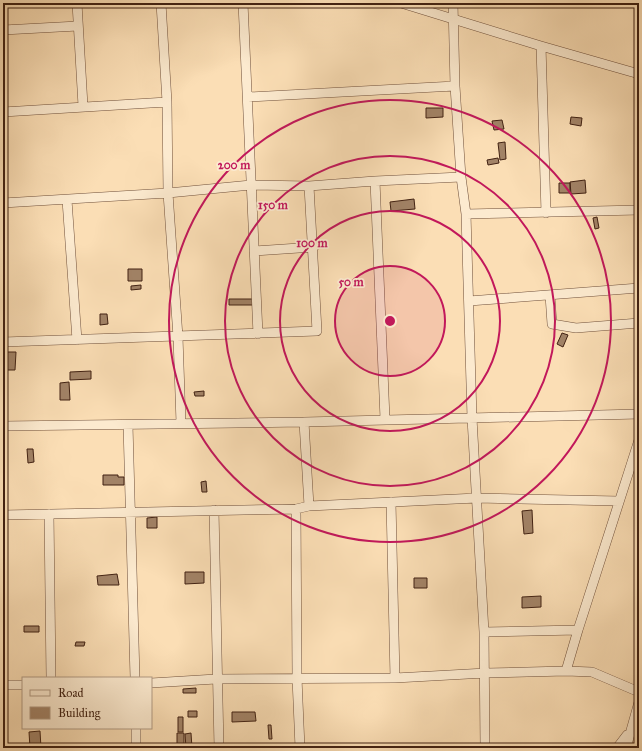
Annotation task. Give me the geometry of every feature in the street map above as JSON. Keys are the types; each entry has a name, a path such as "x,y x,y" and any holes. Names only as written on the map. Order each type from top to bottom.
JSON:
{"street":[{"path":"77,3 83,106"},
{"path":"161,3 167,102 168,193 178,337 181,423"},
{"path":"243,3 258,334"},
{"path":"400,3 452,20 639,74"},
{"path":"453,3 452,20 455,86 461,177 466,214 472,418 486,673 485,748"},
{"path":"3,30 78,26"},
{"path":"541,46 546,213"},
{"path":"248,97 455,86"},
{"path":"3,112 167,102"},
{"path":"3,203 168,193 251,185 309,186 461,177"},
{"path":"375,181 385,419"},
{"path":"3,342 318,331 314,247 309,186"},
{"path":"67,200 77,340"},
{"path":"466,214 639,210"},
{"path":"254,251 314,247"},
{"path":"469,301 639,288"},
{"path":"550,295 552,324 576,328 639,323"},
{"path":"3,426 304,422 639,414"},
{"path":"304,422 309,506"},
{"path":"128,425 136,677"},
{"path":"566,671 639,440"},
{"path":"3,515 296,509 309,506 477,498 619,501"},
{"path":"391,502 395,678"},
{"path":"296,509 297,678 300,748"},
{"path":"214,510 216,679 219,748"},
{"path":"49,514 51,677"},
{"path":"484,632 578,630"},
{"path":"152,684 216,679 395,678 486,673 566,671 592,672 639,692"},
{"path":"3,685 22,684"},
{"path":"626,748 639,702"},
{"path":"617,748 631,728"},
{"path":"136,729 136,748"}],"building":[{"path":"426,108 443,108 443,117 426,118"},
{"path":"571,117 582,118 581,126 570,124"},
{"path":"502,120 504,129 494,130 492,121"},
{"path":"505,142 506,159 500,160 498,143"},
{"path":"498,158 499,163 488,165 487,160"},
{"path":"585,180 586,193 571,194 570,182"},
{"path":"559,183 570,183 570,193 559,193"},
{"path":"414,199 415,209 391,211 390,202"},
{"path":"597,217 599,228 595,229 593,218"},
{"path":"128,269 142,269 142,281 128,281"},
{"path":"141,285 141,289 131,290 131,286"},
{"path":"229,299 253,299 253,305 229,305"},
{"path":"100,314 107,314 108,324 100,325"},
{"path":"562,333 568,335 563,347 557,344"},
{"path":"7,352 16,352 15,370 7,370"},
{"path":"91,371 91,379 70,380 70,372"},
{"path":"69,382 70,400 60,400 60,383"},
{"path":"204,391 204,396 195,396 194,392"},
{"path":"27,449 33,449 34,462 28,463"},
{"path":"103,475 118,475 118,477 124,477 124,485 103,485"},
{"path":"206,481 207,492 202,492 201,482"},
{"path":"532,510 533,533 524,534 522,511"},
{"path":"157,517 157,528 147,528 147,518"},
{"path":"185,572 204,572 204,583 185,584"},
{"path":"117,574 119,585 98,585 97,576"},
{"path":"414,578 427,578 427,588 414,588"},
{"path":"541,596 541,607 522,608 522,597"},
{"path":"24,626 39,626 39,632 24,632"},
{"path":"76,642 85,642 84,646 75,646"},
{"path":"196,688 196,693 183,693 183,689"},
{"path":"188,711 197,711 197,717 188,717"},
{"path":"232,712 255,712 256,721 232,722"},
{"path":"178,717 183,717 183,732 178,732"},
{"path":"268,725 271,725 272,739 269,739"},
{"path":"40,731 41,748 30,748 29,732"},
{"path":"177,733 184,733 184,748 177,748"},
{"path":"191,733 192,748 186,748 185,734"}]}
